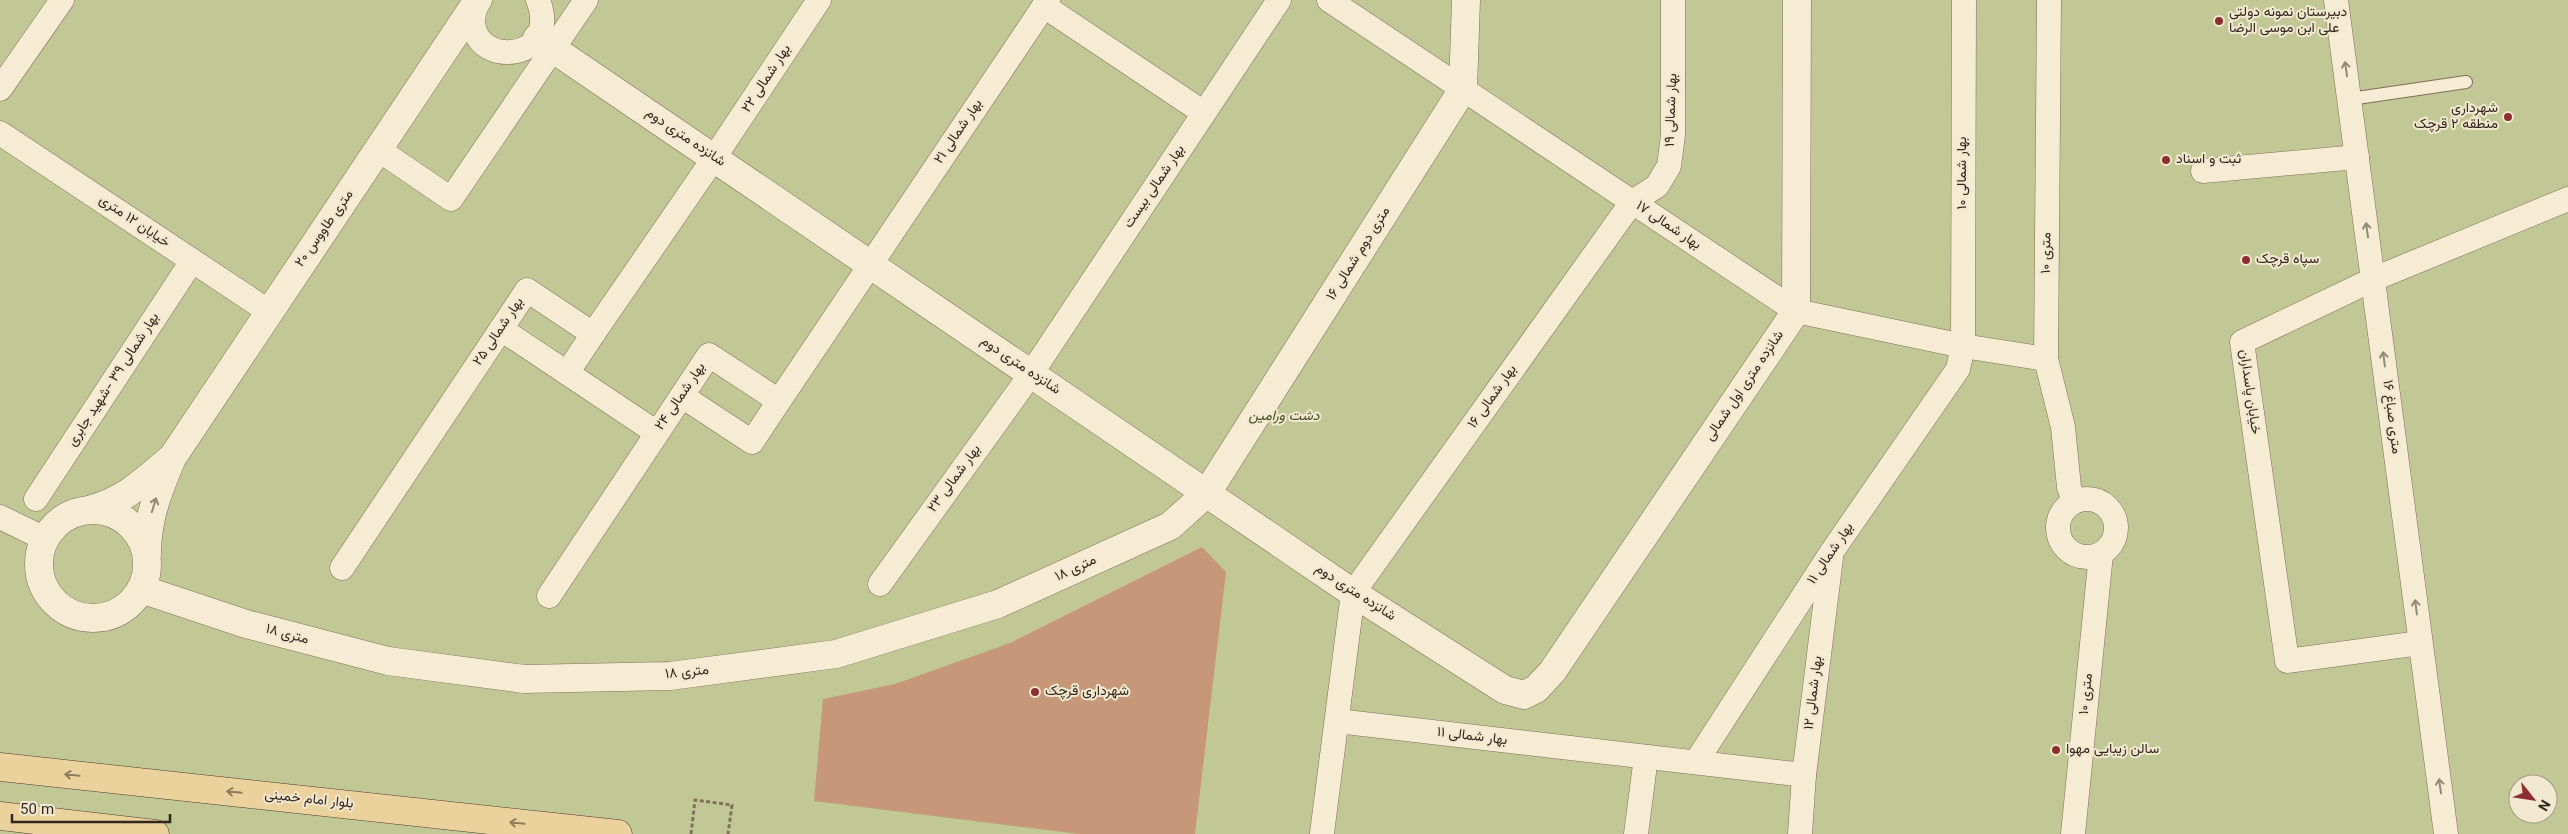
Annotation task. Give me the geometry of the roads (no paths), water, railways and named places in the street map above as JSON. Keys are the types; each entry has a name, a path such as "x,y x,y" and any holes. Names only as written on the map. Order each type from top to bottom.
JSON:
{"main road":[{"name":"بلوار امام خمینی","path":"0,767 618,834"},
{"path":"0,816 155,834"}],"street":[{"path":"0,89 62,0"},
{"path":"478,0 473,11 473,25 478,38 488,48 501,53 514,53 545,43"},
{"name":"۲۰ متری طاووس","path":"147,553 147,536 151,512 172,458 268,311 379,150 478,0"},
{"path":"538,0 542,12 545,43"},
{"path":"379,150 451,199 545,43 586,0"},
{"name":"بهار شمالی ۲۲","path":"714,158 819,0"},
{"name":"بهار شمالی بیست","path":"1030,374 1279,0"},
{"name":"بهار شمالی ۱۷","path":"1329,0 1796,311 1963,346 2046,359"},
{"path":"1463,89 1466,0"},
{"name":"بهار شمالی ۱۹","path":"1632,202 1657,186 1669,166 1673,135 1673,0"},
{"path":"1796,311 1797,0"},
{"name":"بهار شمالی ۱۰","path":"1963,346 1964,0"},
{"name":"۱۰ متری","path":"2049,0 2046,359 2063,427 2069,487 2074,502"},
{"name":"۱۶ متری صباغ","path":"2336,0 2446,834"},
{"path":"1046,3 1204,112"},
{"name":"بهار شمالی ۲۱","path":"871,265 1046,3"},
{"name":"شانزده متری دوم","path":"545,43 1353,593 1505,690"},
{"name":"۱۶ متری دوم شمالی","path":"1207,493 1463,89"},
{"name":"خیابان ۱۲ متری","path":"0,133 268,311"},
{"path":"2203,171 2357,157"},
{"path":"567,373 714,158"},
{"name":"خیابان پاسداران","path":"2420,642 2287,661 2242,342 2374,279 2568,199"},
{"name":"بهار شمالی ۱۶","path":"1353,593 1632,202"},
{"name":"بهار شمالی ۳۹ -شهید جابری","path":"36,499 192,261"},
{"path":"682,396 752,442 871,265"},
{"name":"بهار شمالی ۲۵","path":"342,568 527,290 593,334"},
{"name":"شانزده متری اول شمالی","path":"1505,690 1524,695 1536,689 1552,672 1796,311"},
{"path":"501,329 658,433"},
{"name":"بهار شمالی ۱۱","path":"1696,762 1832,553 1958,369 1963,346"},
{"name":"بهار شمالی ۲۴","path":"549,596 709,355 779,402"},
{"name":"بهار شمالی ۲۳","path":"880,584 1030,374"},
{"name":"۲۰ متری طاووس","path":"92,509 113,503 132,492 172,458"},
{"name":"۱۸ متری","path":"141,590 246,624 388,662 524,678 670,676 836,654 998,604 1170,526 1207,493"},
{"path":"2093,500 2110,510 2114,519 2114,539 2100,554 2091,557 2081,557 2073,554 2061,541 2058,532 2061,515 2074,502 2093,500"},
{"path":"92,509 110,512 127,521 140,535 147,553 148,572 141,590 131,603 109,615 84,618 68,612 55,602 42,580 40,555 45,539 57,524 73,514 92,509"},
{"path":"0,517 45,539"},
{"name":"بهار شمالی ۱۲","path":"1800,834 1804,774 1832,553"},
{"name":"۱۰ متری","path":"2073,834 2100,554"},
{"path":"1322,832 1353,593"},
{"name":"بهار شمالی ۱۱","path":"1337,721 1804,774"},
{"path":"1636,834 1646,757"}],"lane":[{"path":"2350,99 2466,82"}],"place":[{"name":"دبیرستان نمونه دولتی علی ابن موسی الرضا","path":"2219,21"},
{"name":"شهرداری منطقه ۲ قرچک","path":"2508,117"},
{"name":"ثبت و اسناد","path":"2166,160"},
{"name":"سپاه قرچک","path":"2246,260"},
{"name":"شهرداری قرچک","path":"1035,692"},
{"name":"سالن زیبایی مهوا","path":"2056,750"}],"park label":[{"name":"دشت ورامین","path":"1284,417"}]}
